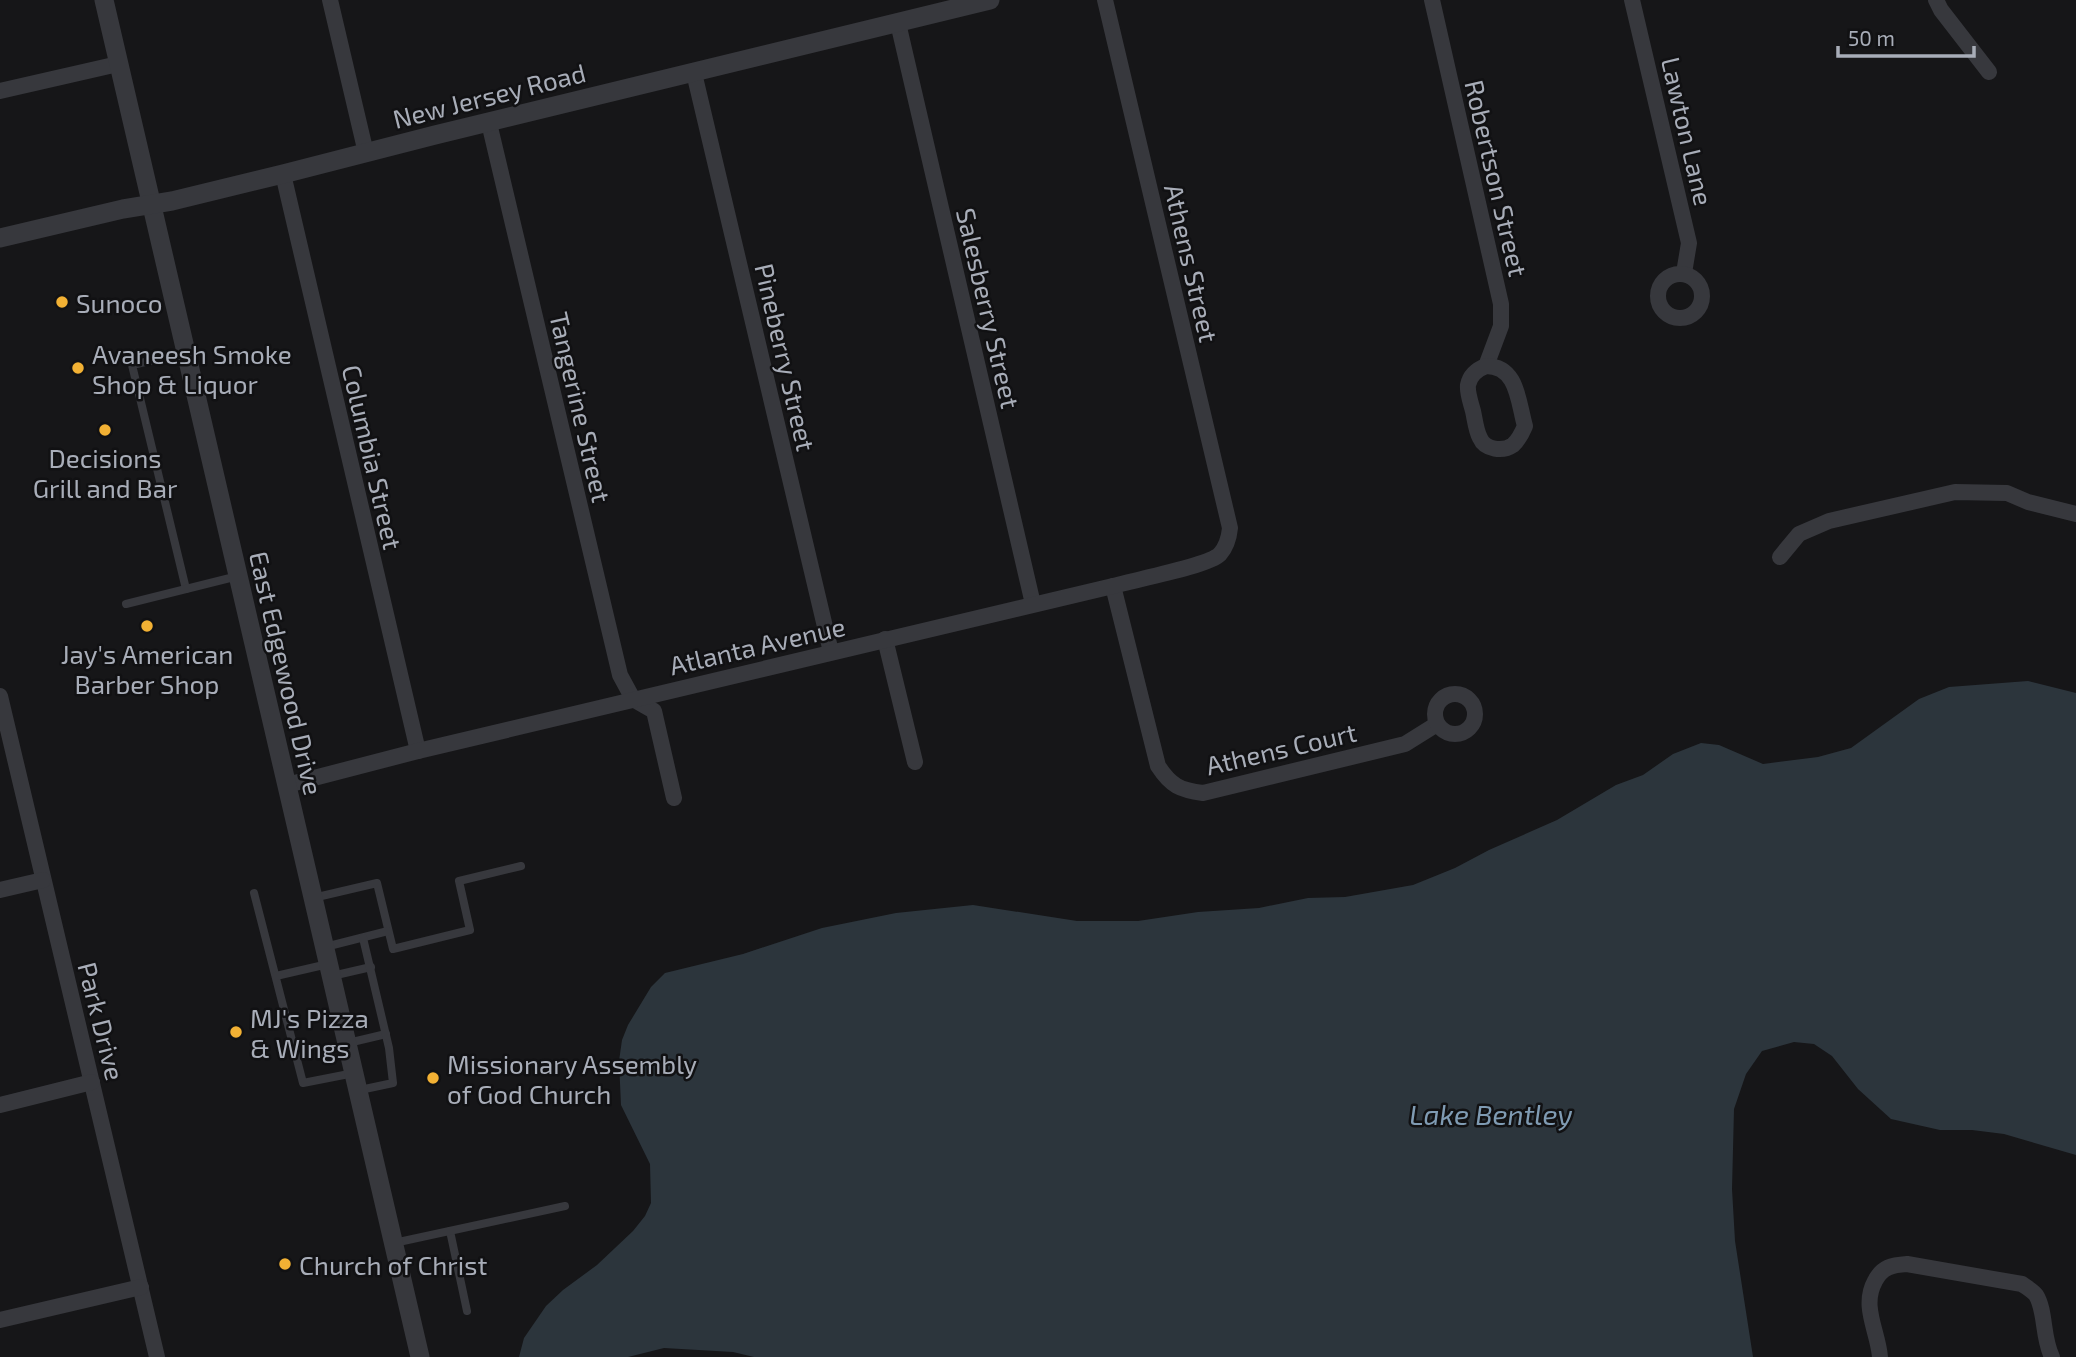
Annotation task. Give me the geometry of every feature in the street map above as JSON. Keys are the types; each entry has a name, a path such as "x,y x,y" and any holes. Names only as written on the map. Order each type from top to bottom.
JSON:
{"street":[{"name":"East Edgewood Drive","path":"104,0 420,1357"},
{"path":"330,0 366,153"},
{"name":"New Jersey Road","path":"0,238 283,174 990,0"},
{"name":"Athens Street","path":"1105,0 1230,528 1229,538"},
{"name":"Robertson Street","path":"1432,0 1501,304 1501,326 1486,366 1471,376 1468,393 1480,439 1486,446 1504,449 1512,446 1525,426 1510,376 1504,369 1486,366"},
{"name":"Lawton Lane","path":"1632,0 1689,243 1684,273"},
{"path":"1936,0 1989,72"},
{"name":"Salesberry Street","path":"898,23 1033,604"},
{"path":"0,91 118,64"},
{"name":"Pineberry Street","path":"694,73 831,652"},
{"name":"Tangerine Street","path":"489,122 620,675 633,699"},
{"name":"Columbia Street","path":"283,174 418,751"},
{"path":"1780,557 1799,534 1829,521 1955,492 2007,493 2028,502 2076,514"},
{"name":"Atlanta Avenue","path":"287,785 418,751 1201,563 1218,556 1229,538"},
{"name":"Athens Court","path":"1113,586 1158,766 1167,780 1185,790 1203,793 1405,744 1437,724"},
{"path":"885,639 915,762"},
{"name":"Park Drive","path":"0,696 157,1357"},
{"path":"633,699 654,711 674,798"},
{"path":"0,890 43,880"},
{"path":"0,1105 92,1082"},
{"path":"1880,1357 1869,1304 1871,1289 1878,1275 1891,1265 1907,1264 2022,1284 2035,1294 2039,1302 2052,1357"},
{"path":"0,1320 141,1287"}],"lane":[{"path":"185,353 132,365 186,589"},
{"path":"126,604 238,576"},
{"path":"313,898 377,883 393,949 470,930 459,881 520,866"},
{"path":"254,893 303,1083 393,1083 386,1034 363,938"},
{"path":"276,976 328,962 363,938 388,931"},
{"path":"328,962 370,967"},
{"path":"347,1043 386,1034"},
{"path":"394,1243 565,1206"},
{"path":"450,1231 467,1311"}],"water":[{"name":"Lake Bentley","path":"2028,681 2076,693 2076,1155 2004,1134 1940,1130 1891,1119 1858,1089 1832,1056 1814,1044 1794,1042 1762,1051 1746,1074 1734,1109 1732,1189 1735,1241 1753,1357 754,1357 733,1352 664,1348 628,1357 519,1357 524,1338 546,1306 597,1265 633,1231 651,1203 650,1164 621,1105 619,1061 622,1040 628,1025 651,987 665,973 743,954 822,928 896,913 973,905 1077,921 1138,921 1198,912 1259,908 1308,898 1345,897 1413,885 1557,820 1616,785 1643,775 1673,754 1701,743 1719,745 1763,764 1818,757 1851,748 1919,699 1949,687"}],"place":[{"name":"Sunoco","path":"62,302"},
{"name":"Avaneesh Smoke Shop & Liquor","path":"78,368"},
{"name":"Decisions Grill and Bar","path":"105,430"},
{"name":"Jay's American Barber Shop","path":"147,626"},
{"name":"MJ's Pizza & Wings","path":"236,1032"},
{"name":"Missionary Assembly of God Church","path":"433,1078"},
{"name":"Church of Christ","path":"285,1264"}]}
